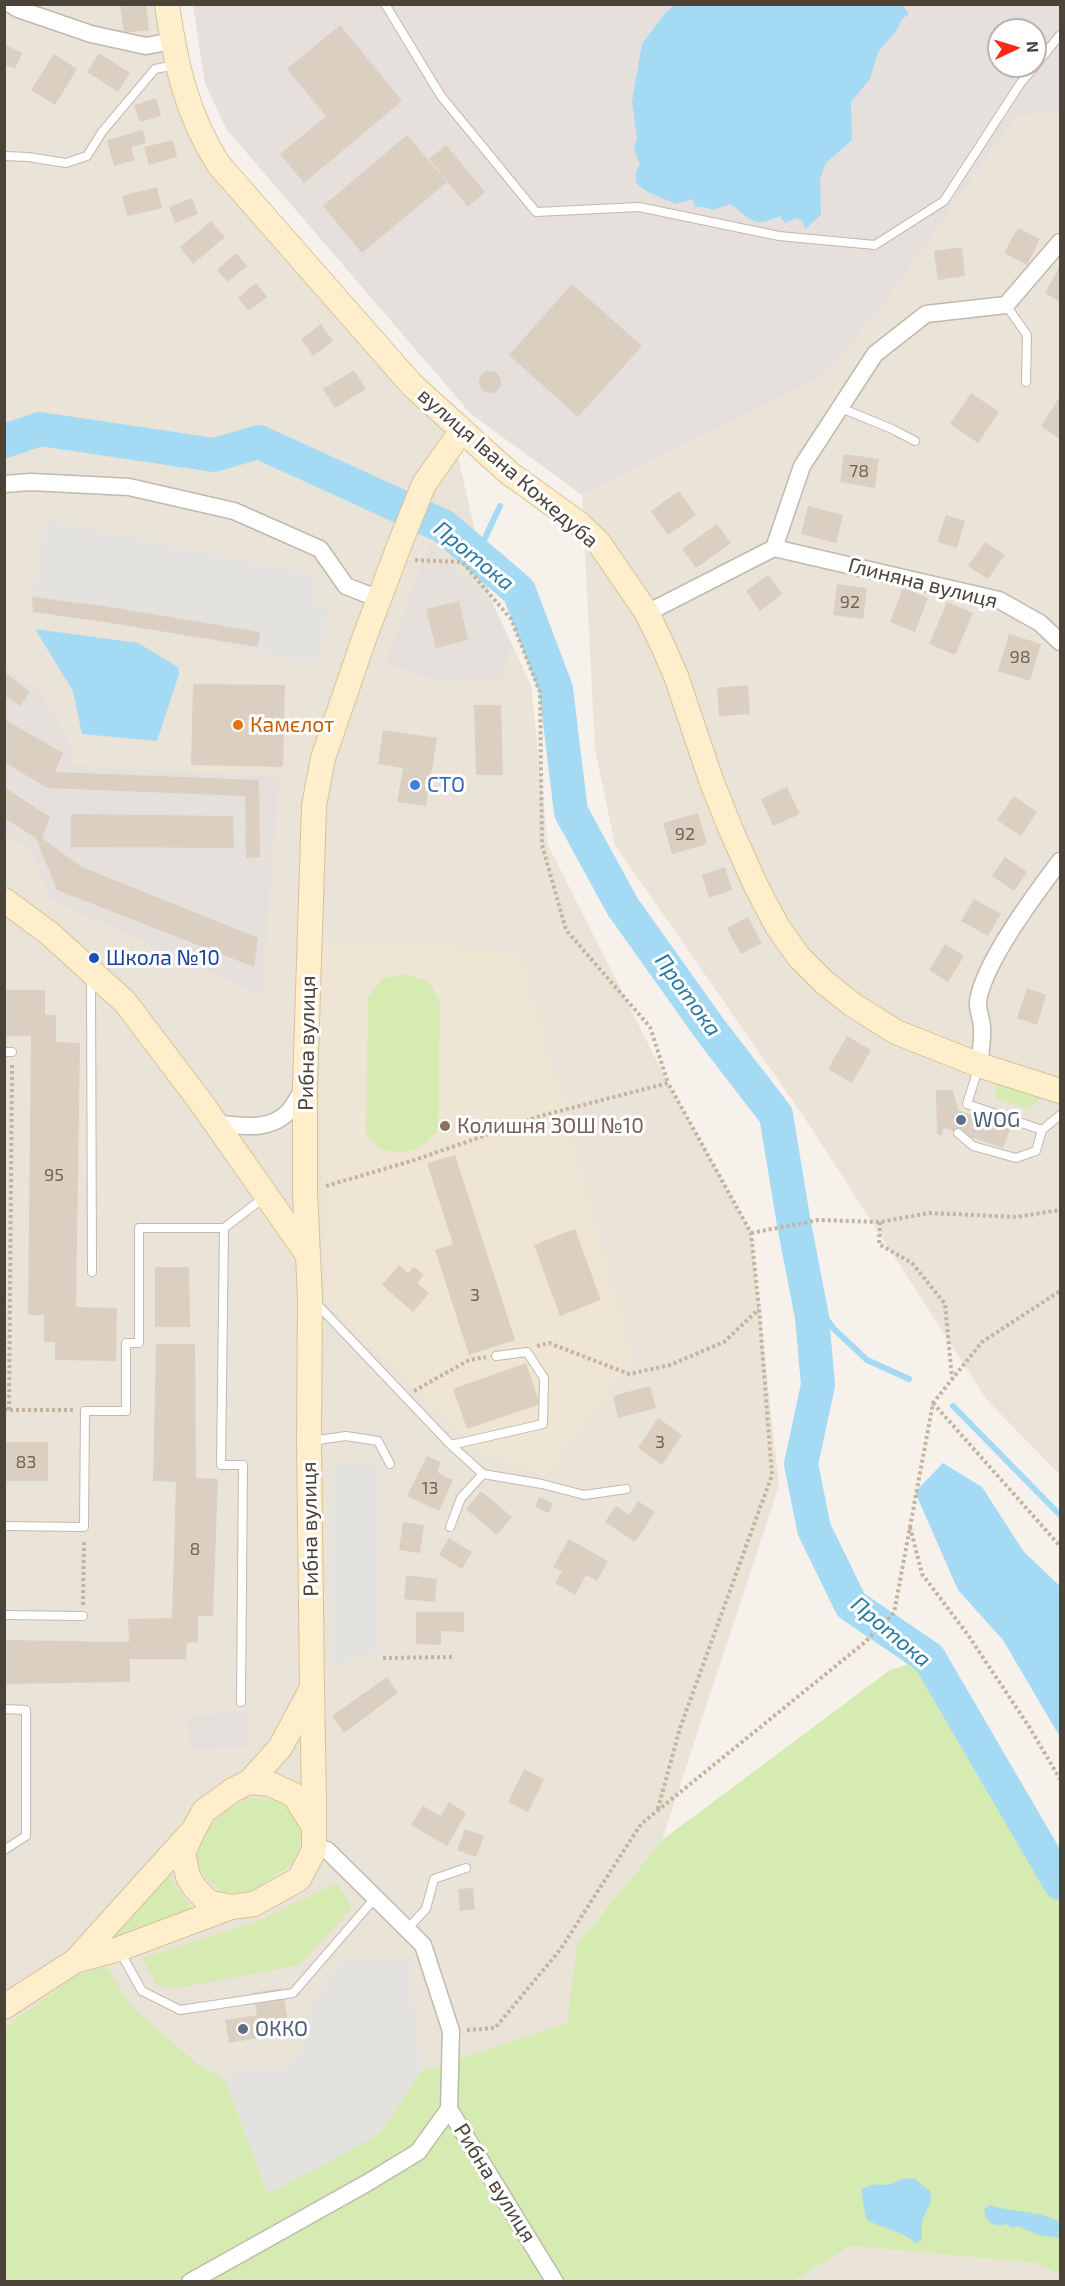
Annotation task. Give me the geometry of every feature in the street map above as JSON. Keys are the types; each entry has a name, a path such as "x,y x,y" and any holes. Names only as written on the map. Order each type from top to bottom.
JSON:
{"street":[{"path":"10,4 18,9 92,34 146,46 172,41"},
{"name":"вулиця Івана Кожедуба","path":"166,4 176,65 195,120 206,145 219,165 412,385 509,473 577,522 599,543 647,613 676,675 711,780 731,830 777,926 799,957 824,982 853,1005 896,1032 979,1065 1060,1091"},
{"path":"647,613 774,548 802,466 875,354 926,314 1006,306 1060,242"},
{"name":"Рибна вулиця","path":"462,430 424,484 379,599 340,708 318,780 312,830 305,1193 310,1297 309,1442 314,1838 423,1945 451,2031 449,2109 555,2282"},
{"path":"4,484 30,482 129,487 234,511 320,549 346,586 379,599"},
{"name":"Глиняна вулиця","path":"774,548 999,600 1040,623 1060,642"},
{"path":"979,1065 982,1029 978,1003 982,984 1003,946 1060,861"},
{"path":"4,900 50,934 125,1002 216,1123 308,1255"},
{"path":"216,1123 248,1127 268,1125 288,1112 306,1085"},
{"name":"Рибна вулиця","path":"249,1782 280,1748 312,1688"},
{"path":"75,1960 118,1949 231,1907 254,1904 298,1879 314,1838 294,1795 270,1784 249,1782 233,1790 204,1811 183,1852 188,1877 195,1888 208,1902 231,1907"},
{"path":"4,2007 75,1960 192,1833"},
{"path":"190,2282 418,2152 449,2109"}],"lane":[{"path":"385,4 441,96 536,212 639,207 779,236 875,245 944,201 1025,78"},
{"path":"1047,51 1060,35"},
{"path":"5,156 66,163 87,156 102,132 155,69 176,65"},
{"path":"1006,306 1027,335 1026,382"},
{"path":"841,408 915,441"},
{"path":"91,971 92,1272"},
{"path":"979,1065 966,1108 1042,1130"},
{"path":"958,1132 973,1146 1016,1158 1036,1151 1042,1130 1060,1115"},
{"path":"4,1526 84,1527 85,1411 126,1411 126,1343 139,1343 139,1228 224,1228 267,1194"},
{"path":"224,1228 221,1465 243,1465 240,1702"},
{"path":"310,1297 451,1445 483,1474 542,1484 584,1495 626,1489"},
{"path":"451,1445 543,1424 544,1378 527,1352 496,1356"},
{"path":"309,1442 346,1436 378,1441 390,1464"},
{"path":"450,1527 461,1498 483,1474"},
{"path":"4,1616 83,1616"},
{"path":"4,1709 26,1710 26,1836 4,1850"},
{"path":"407,1929 426,1909 434,1879 466,1868"},
{"path":"118,1949 142,1991 180,2010 293,1993 375,1898"}],"path":[{"path":"397,553 462,562 510,619 540,692 542,845 566,930 650,1027 668,1083 751,1233 772,1475 680,1728 657,1812"},
{"path":"8,1052 7,1410 85,1411"},
{"path":"305,1193 418,1159 540,1116 668,1083"},
{"path":"751,1233 818,1220 880,1222 930,1213 1016,1217 1060,1210"},
{"path":"880,1222 879,1244 912,1263 945,1304 952,1378"},
{"path":"451,2031 495,2028 560,1950 641,1824 864,1643 894,1614 933,1403 982,1342 1060,1291"},
{"path":"629,1374 670,1365 724,1342 759,1308"},
{"path":"933,1403 1060,1546"},
{"path":"909,1526 922,1574 968,1635 1028,1725 1060,1779"},
{"path":"83,1616 84,1527"},
{"path":"383,1658 452,1657"}],"shaded area":[{"path":"5,5 167,5 219,165 452,431 491,600 531,685 548,845 668,1083 751,1233 779,1486 662,1840 577,1945 850,2246 1037,2263 1060,2275 1060,2281 5,2282"},
{"path":"193,5 1060,5 1060,112 1018,115 882,306 822,377 582,495 471,414 227,130 205,84"},
{"path":"1060,112 1060,1475 987,1400 804,1117 615,845 595,749 582,495 822,377 882,305 1019,114"},
{"path":"47,520 317,576 312,601 329,605 317,664 30,604"},
{"path":"429,545 491,600 512,645 501,679 437,681 385,663"},
{"path":"4,666 42,695 73,749 71,765 279,777 262,995 50,899 32,852 5,833"},
{"name":"Колишня ЗОШ №10","path":"318,939 520,952 633,1359 545,1476 485,1454 428,1405 326,1300"},
{"path":"332,1464 379,1465 378,1652 331,1667"},
{"path":"246,1713 247,1747 189,1749 187,1715"},
{"path":"341,1961 409,1961 421,2072 379,2134 269,2194 225,2081 246,2066 283,2068 303,2050 308,2013"}],"green space":[{"path":"407,974 429,982 440,1001 438,1130 422,1146 403,1153 379,1149 366,1134 368,998 383,978"},
{"path":"996,1080 1040,1098 1027,1109 996,1098"},
{"path":"929,1658 1060,1883 1060,2275 1037,2263 850,2246 791,2282 5,2281 4,2028 76,1976 106,1966 131,2006 194,2061 225,2081 268,2194 379,2134 421,2072 567,2023 577,1945 662,1840 890,1670"},
{"path":"249,1798 280,1800 298,1823 300,1844 294,1862 269,1880 240,1894 228,1893 208,1880 199,1867 196,1854 205,1831 214,1821"},
{"path":"167,1874 193,1910 113,1939"},
{"path":"337,1883 352,1908 299,1965 173,1989 157,1985 142,1958 256,1922"}],"water":[{"path":"675,5 902,5 909,14 902,19 897,30 878,52 870,79 851,102 852,140 826,163 820,179 821,215 805,229 803,221 796,218 785,223 780,216 758,222 730,204 713,210 695,207 692,199 676,204 646,191 636,183 636,172 640,164 634,150 637,138 632,102 642,44 665,13"},
{"path":"35,629 138,643 178,667 179,674 157,741 82,734 73,691"},
{"path":"943,1463 982,1487 1024,1552 1060,1586 1060,1737 1003,1640 958,1590 915,1492"},
{"path":"905,2178 915,2179 930,2191 931,2201 922,2220 922,2240 916,2244 905,2236 866,2219 861,2190 873,2185 890,2184"},
{"path":"990,2205 1052,2218 1060,2222 1060,2238 1039,2235 1017,2226 1012,2228 1007,2224 991,2223 984,2209"}],"building":[{"path":"120,4 146,4 149,30 124,33"},
{"path":"340,25 402,101 304,183 280,154 326,116 287,69"},
{"path":"4,44 22,53 15,69 4,64"},
{"path":"99,53 130,73 118,92 87,72"},
{"path":"54,54 77,69 55,105 31,90"},
{"path":"156,98 161,116 140,122 134,105"},
{"path":"143,130 146,143 131,147 135,160 114,166 107,140"},
{"path":"407,135 447,182 362,253 323,206"},
{"path":"173,140 177,157 149,165 144,147"},
{"path":"446,145 485,192 468,207 429,159"},
{"path":"157,187 162,208 127,216 122,196"},
{"path":"192,198 198,214 175,223 169,207"},
{"path":"211,221 225,237 193,264 180,247"},
{"path":"1018,228 1040,239 1027,265 1004,253"},
{"path":"962,247 965,276 938,280 934,251"},
{"path":"236,253 247,266 227,282 217,270"},
{"path":"1060,266 1060,302 1045,293"},
{"path":"256,283 267,297 249,311 238,298"},
{"path":"572,284 642,346 578,417 509,355"},
{"path":"321,324 333,341 313,356 301,339"},
{"path":"354,370 366,389 335,408 323,389"},
{"path":"490,371 498,374 501,382 498,390 490,393 482,390 479,382 482,374"},
{"path":"971,393 999,412 978,443 950,424"},
{"path":"1060,396 1060,439 1041,426"},
{"path":"844,454 879,459 875,488 840,482"},
{"path":"679,491 696,515 668,535 651,511"},
{"path":"808,506 843,515 836,543 801,534"},
{"path":"946,515 965,521 957,548 937,542"},
{"path":"717,524 731,543 696,568 682,549"},
{"path":"985,542 1005,555 988,579 968,566"},
{"path":"768,575 782,594 760,611 746,591"},
{"path":"837,584 867,588 863,619 833,615"},
{"path":"903,588 928,598 915,632 890,622"},
{"path":"32,597 104,606 260,632 258,647 33,612"},
{"path":"459,601 468,640 436,648 426,609"},
{"path":"947,602 973,613 955,655 929,644"},
{"path":"1009,634 1041,644 1030,681 998,671"},
{"path":"4,672 30,692 20,706 4,695"},
{"name":"Камєлот","path":"193,684 285,685 283,767 191,765"},
{"path":"748,685 750,714 719,716 717,688"},
{"path":"474,705 501,705 503,775 476,775"},
{"path":"4,719 63,753 55,772 259,780 260,857 246,858 245,796 47,788 4,762"},
{"name":"СТО","path":"383,730 437,738 426,806 397,802 403,768 378,764"},
{"path":"4,787 50,817 42,838 80,866 258,938 254,967 57,890 36,838 4,818"},
{"path":"787,787 800,814 773,826 761,799"},
{"path":"1014,796 1037,812 1021,836 997,820"},
{"path":"698,813 707,844 672,854 663,823"},
{"path":"71,814 233,816 234,848 71,847"},
{"path":"1005,857 1027,872 1014,891 992,876"},
{"path":"725,867 732,890 709,898 702,875"},
{"path":"974,899 1001,914 988,936 961,921"},
{"path":"748,917 762,943 741,954 727,928"},
{"path":"945,944 964,956 948,982 929,970"},
{"path":"1027,988 1046,995 1037,1025 1017,1018"},
{"path":"4,990 45,990 45,1015 56,1015 56,1042 80,1043 76,1307 117,1308 116,1361 55,1360 55,1342 44,1342 44,1315 28,1315 31,1036 4,1036"},
{"path":"847,1036 871,1050 852,1083 828,1069"},
{"name":"WOG","path":"936,1090 953,1090 958,1110 1010,1129 1003,1148 944,1128 941,1136 937,1134"},
{"path":"455,1155 515,1340 469,1355 435,1250 453,1244 427,1163"},
{"path":"575,1229 601,1300 560,1316 534,1245"},
{"path":"399,1265 408,1273 414,1267 424,1275 417,1283 429,1293 413,1312 382,1285"},
{"path":"155,1267 189,1267 190,1327 155,1327"},
{"path":"156,1344 195,1344 196,1478 218,1479 213,1616 198,1616 198,1642 187,1643 186,1659 130,1659 130,1682 4,1684 4,1640 129,1642 128,1619 172,1618 176,1482 153,1481"},
{"path":"526,1363 540,1404 467,1429 453,1389"},
{"path":"650,1386 656,1408 618,1418 613,1396"},
{"path":"658,1418 682,1435 662,1465 638,1448"},
{"path":"4,1442 48,1442 48,1481 4,1481"},
{"path":"427,1456 441,1462 437,1472 453,1480 439,1511 407,1496"},
{"path":"481,1491 512,1517 497,1535 466,1509"},
{"path":"539,1497 553,1503 549,1513 535,1507"},
{"path":"638,1501 655,1512 635,1542 605,1522 616,1506 629,1515"},
{"path":"403,1522 424,1525 420,1553 399,1550"},
{"path":"449,1538 472,1552 462,1569 439,1555"},
{"path":"569,1539 608,1561 597,1581 586,1575 575,1595 555,1583 562,1571 553,1567"},
{"path":"406,1575 437,1579 435,1602 404,1599"},
{"path":"416,1612 464,1612 464,1632 441,1631 441,1645 416,1644"},
{"path":"387,1677 398,1693 344,1733 332,1716"},
{"path":"524,1769 544,1779 528,1812 508,1802"},
{"path":"449,1802 466,1813 447,1846 411,1825 423,1806 441,1816"},
{"path":"465,1829 484,1836 476,1857 457,1850"},
{"path":"473,1888 475,1909 460,1911 458,1889"},
{"path":"282,1988 290,2032 229,2043 225,2020 257,2015 253,1993"}],"waterway":[{"name":"Протока","path":"4,441 40,429 214,455 259,442 443,526 519,591 556,689 571,812 623,907 712,1032 776,1115 812,1317 818,1385 801,1464 814,1529 851,1605 929,1658 1060,1883"},
{"path":"477,555 500,506"},
{"path":"808,1294 834,1329 867,1360 909,1379"},
{"path":"953,1406 1060,1515"}],"place":[{"name":"Камєлот","path":"238,725"},
{"name":"СТО","path":"415,785"},
{"name":"Школа №10","path":"94,958"},
{"name":"WOG","path":"961,1120"},
{"name":"Колишня ЗОШ №10","path":"445,1126"},
{"name":"ОККО","path":"243,2029"}]}
